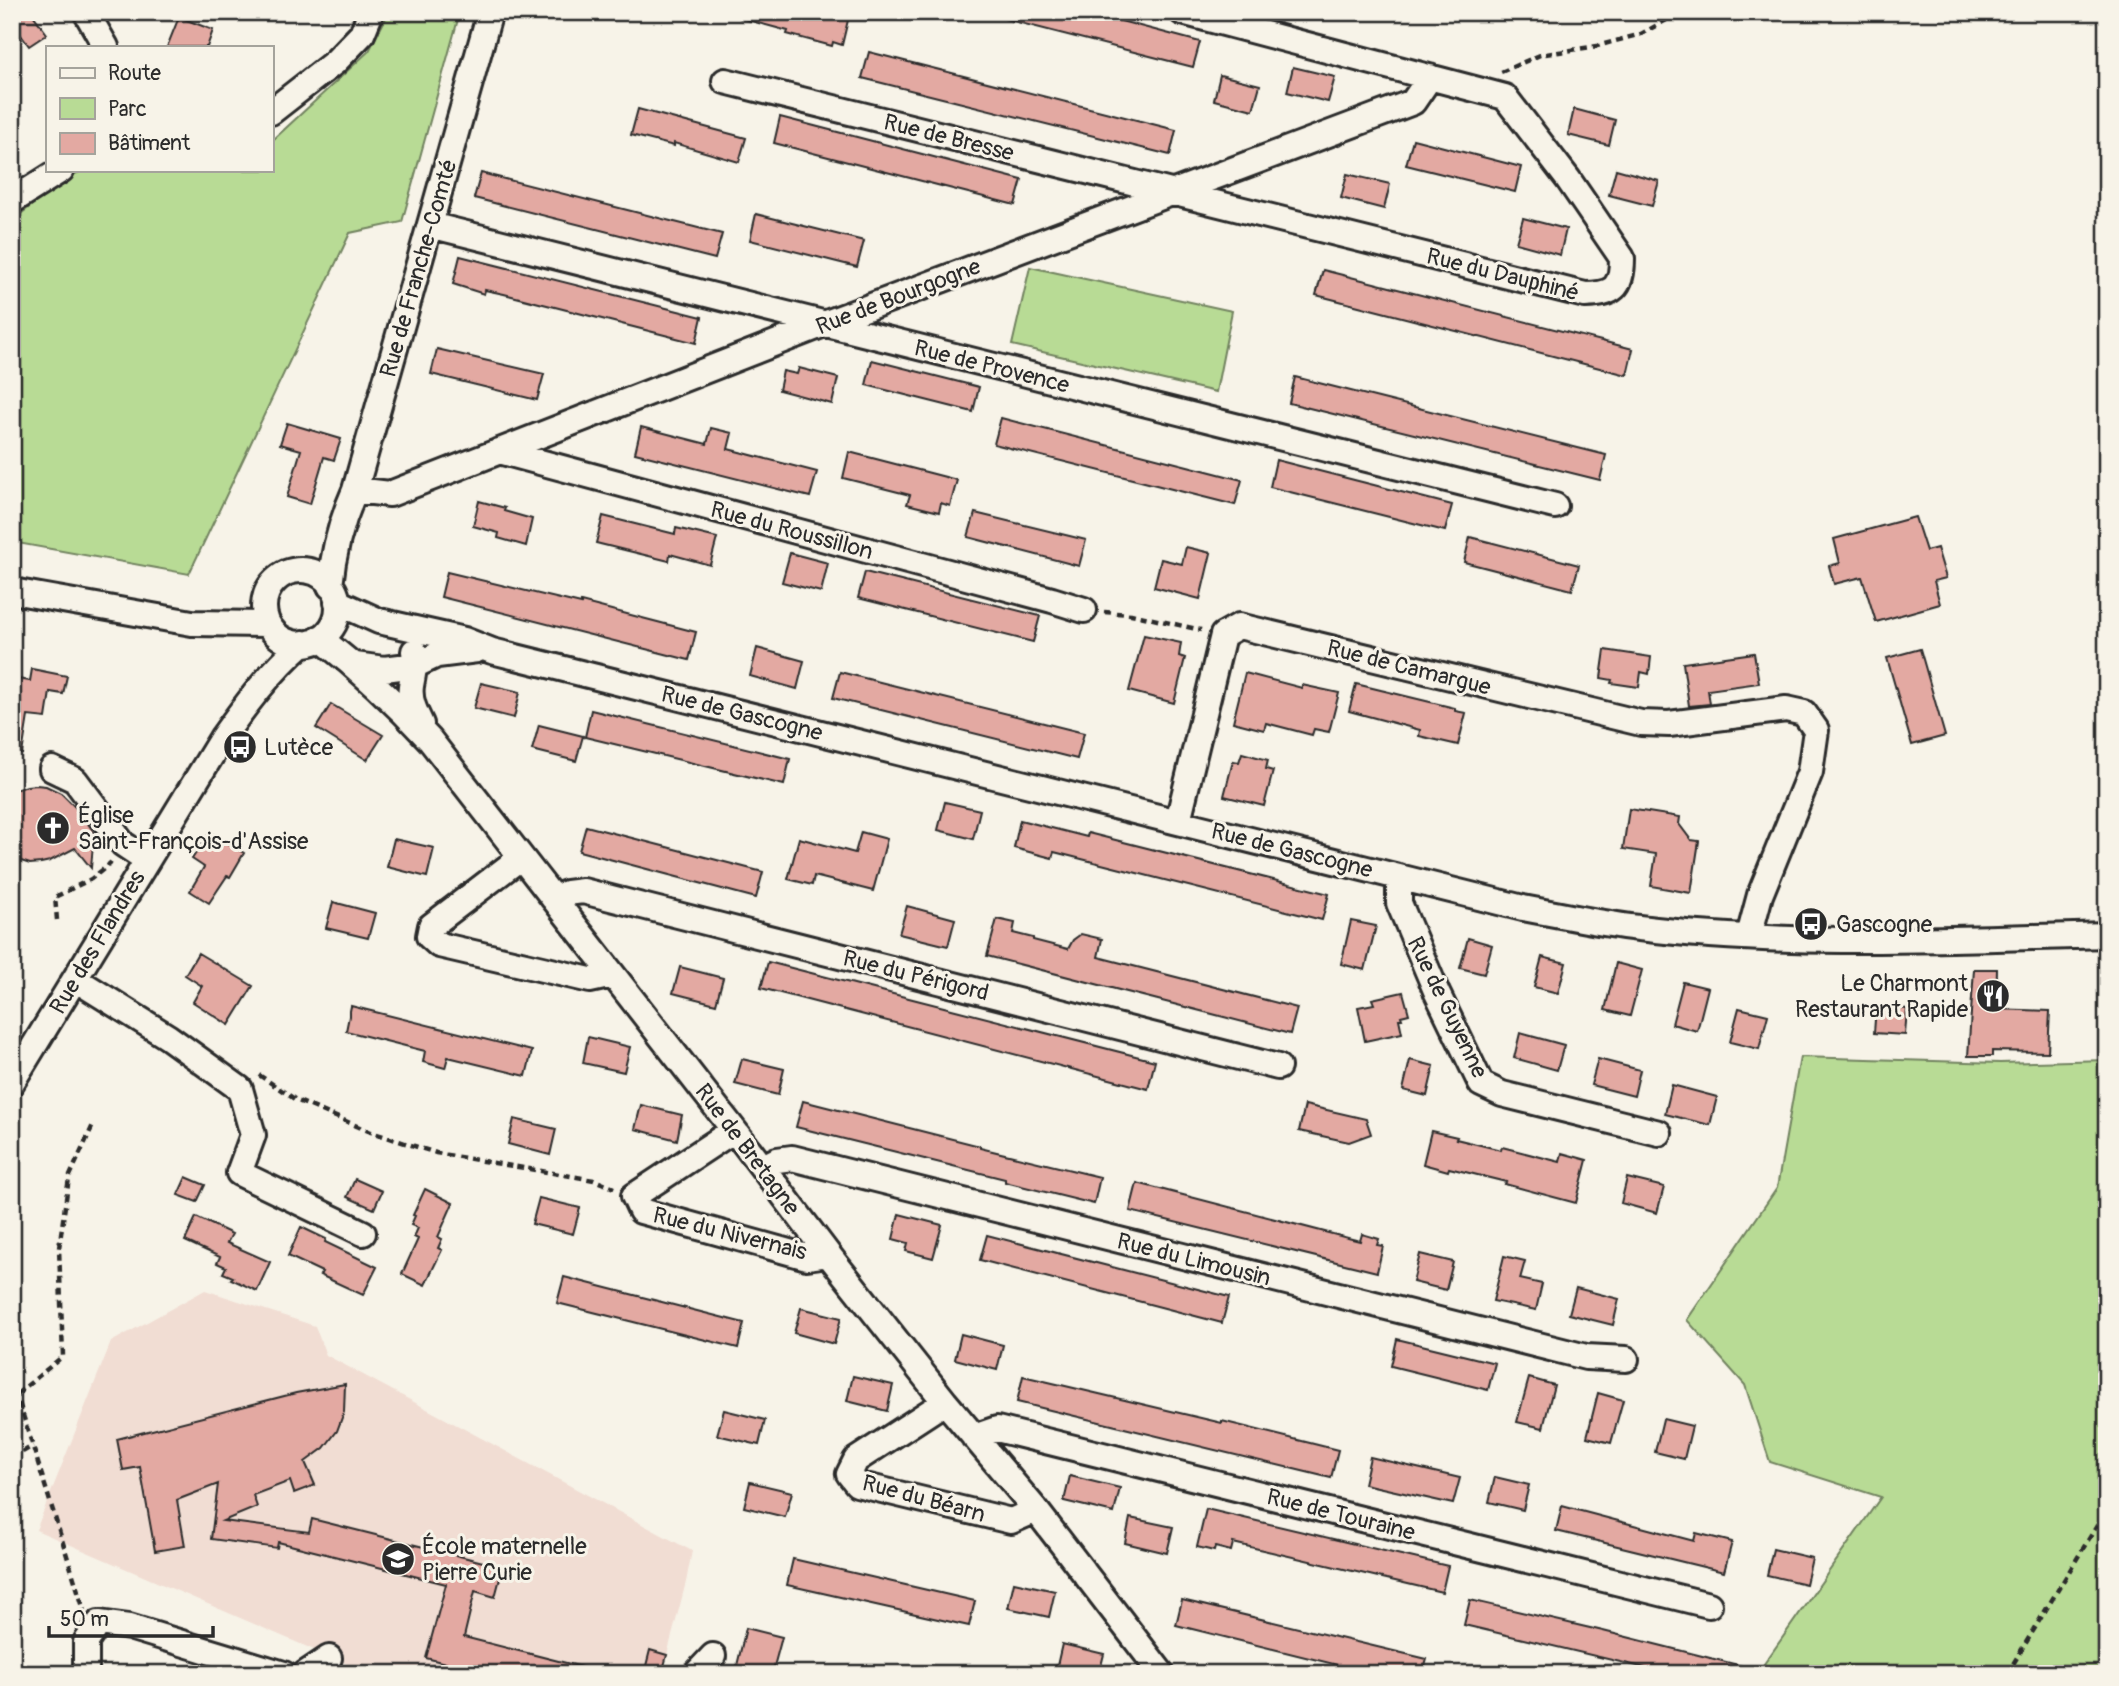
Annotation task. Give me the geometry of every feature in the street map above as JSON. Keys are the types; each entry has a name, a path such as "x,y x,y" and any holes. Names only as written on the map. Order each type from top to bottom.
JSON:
{"street":[{"path":"86,12 105,46"},
{"path":"273,110 335,62 362,34 371,12"},
{"name":"Rue de Franche-Comté","path":"334,594 333,556 341,523 355,490 490,12"},
{"name":"Rue du Dauphiné","path":"1172,193 1585,295 1606,295 1615,286 1622,272 1622,258 1568,178 1505,97 1182,12"},
{"name":"Rue de Bourgogne","path":"355,490 390,494 824,324 1413,102 1430,77"},
{"name":"Rue de Bresse","path":"725,81 1172,193"},
{"path":"12,201 58,172"},
{"name":"Rue de Provence","path":"429,225 1555,506"},
{"name":"Rue du Roussillon","path":"499,451 1084,610"},
{"name":"Rue de Franche-Comté","path":"303,570 321,553 341,523"},
{"path":"303,570 317,574 334,594 337,613 328,632 311,641 285,640 272,629 264,613 264,601 274,581 283,574 303,570"},
{"path":"207,623 267,591"},
{"path":"12,592 192,622 272,629"},
{"name":"Rue de Gascogne","path":"334,594 379,621 464,640 492,651 1523,908 1637,928 1749,936 1861,940 2107,935"},
{"path":"395,623 414,649 416,665 411,688 412,706 430,740"},
{"name":"Rue de Camargue","path":"1223,635 1239,626 1641,723 1669,724 1786,709 1804,713 1816,730 1810,772 1760,895 1749,936"},
{"name":"Rue des Flandres","path":"251,698 272,629"},
{"path":"1178,821 1223,635"},
{"name":"Rue des Flandres","path":"12,1082 21,1046 75,979 222,738 251,698 285,659 311,641"},
{"name":"Rue de Bretagne","path":"311,641 355,665 388,695 430,740 828,1254 945,1402 1036,1510 1162,1674"},
{"name":"Rue de Gascogne","path":"355,665 384,669 416,665 445,653 492,651"},
{"path":"52,769 75,780 123,844 147,860"},
{"path":"520,858 431,926 429,936 439,945 590,981 613,975"},
{"name":"Rue de Guyenne","path":"1399,877 1399,903 1480,1084 1502,1094 1659,1133"},
{"name":"Rue du Périgord","path":"554,898 583,891 1278,1067"},
{"path":"75,979 168,1037 240,1089 253,1135 239,1172 363,1233"},
{"name":"Rue du Nivernais","path":"734,1130 634,1196 641,1211 807,1256 828,1254"},
{"name":"Rue du Limousin","path":"763,1167 777,1160 792,1158 1586,1357 1626,1359"},
{"name":"Rue du Béarn","path":"945,1402 856,1460 849,1474 857,1484 1011,1521 1036,1510"},
{"name":"Rue de Touraine","path":"974,1437 996,1429 1709,1605"},
{"path":"86,1674 86,1643 99,1623 129,1628 284,1674"},
{"path":"305,1674 329,1658"}],"path":[{"path":"1469,86 1540,55 1597,47 1641,34 1681,12"},
{"path":"1084,610 1131,614 1223,635"},
{"path":"57,920 55,897 91,879 110,864 104,857"},
{"path":"225,1079 253,1070 296,1100 372,1132 436,1153 594,1180 634,1196"},
{"path":"17,1394 63,1356 60,1248 68,1178 93,1125"},
{"path":"12,1380 92,1634"},
{"path":"12,1458 33,1446"},
{"path":"2007,1674 2107,1509"},
{"path":"12,1669 19,1668 36,1674"}],"shaded area":[{"path":"205,1290 315,1326 326,1355 692,1551 662,1674 355,1674 356,1668 36,1530 111,1342"}],"green space":[{"path":"389,12 460,12 402,222 350,233 189,574 12,542 12,221 66,178 80,172 273,172 273,139 369,51"},
{"path":"1030,267 1232,311 1216,392 1012,345"},
{"path":"1800,1057 2000,1063 2107,1060 2107,1674 1757,1674 1881,1497 1770,1462 1745,1385 1687,1320 1777,1188"}],"building":[{"path":"12,12 31,12 47,34 29,46 12,23"},
{"path":"741,12 821,12 848,20 842,45 833,42 832,46 740,18"},
{"path":"1005,12 1087,12 1200,42 1193,67 1005,19"},
{"path":"179,17 213,30 207,46 167,46"},
{"path":"869,52 1176,130 1170,155 862,78"},
{"path":"1293,67 1335,77 1328,102 1287,92"},
{"path":"1220,75 1260,85 1253,110 1214,100"},
{"path":"638,109 746,138 739,162 674,143 674,146 631,135"},
{"path":"1574,109 1615,120 1609,145 1568,135"},
{"path":"780,117 1022,180 1015,205 774,143"},
{"path":"1413,139 1521,167 1515,192 1406,165"},
{"path":"1616,169 1659,181 1652,206 1609,195"},
{"path":"481,173 722,234 715,259 474,198"},
{"path":"1347,174 1390,184 1384,209 1341,198"},
{"path":"756,214 864,241 857,267 750,240"},
{"path":"1523,218 1566,229 1560,255 1516,243"},
{"path":"460,256 702,317 696,343 504,294 485,290 484,294 453,284"},
{"path":"1323,270 1633,349 1627,375 1316,295"},
{"path":"437,349 544,374 537,400 431,374"},
{"path":"872,360 979,387 973,412 866,385"},
{"path":"799,368 838,378 832,404 779,390 783,371 797,374"},
{"path":"1295,377 1606,455 1600,480 1289,403"},
{"path":"1001,418 1242,480 1235,505 994,444"},
{"path":"287,423 341,439 334,460 324,457 310,504 287,497 301,450 280,444"},
{"path":"641,427 707,444 711,428 732,433 728,449 817,472 810,497 635,453"},
{"path":"849,452 957,480 950,506 941,503 939,512 907,504 910,495 843,478"},
{"path":"1276,460 1452,505 1445,531 1270,487"},
{"path":"479,501 532,519 526,546 498,538 499,533 473,526"},
{"path":"975,513 1086,540 1079,566 968,537"},
{"path":"603,516 675,534 676,528 717,538 710,565 670,554 669,561 596,543"},
{"path":"1915,517 1926,551 1937,548 1946,578 1934,581 1940,604 1876,622 1862,577 1834,584 1829,566 1840,563 1834,539"},
{"path":"1470,537 1579,565 1572,590 1464,562"},
{"path":"1186,547 1211,553 1200,599 1154,587 1161,559 1182,564"},
{"path":"790,553 828,563 821,592 782,582"},
{"path":"447,572 581,602 696,632 689,660 441,597"},
{"path":"865,572 1040,616 1033,642 858,598"},
{"path":"1144,635 1181,643 1179,656 1185,658 1174,703 1129,691"},
{"path":"757,648 804,661 797,689 750,676"},
{"path":"1920,649 1945,736 1912,745 1887,658"},
{"path":"1605,650 1651,657 1649,674 1641,672 1639,687 1611,683 1612,680 1601,678"},
{"path":"1754,653 1759,683 1708,690 1710,704 1689,706 1683,663"},
{"path":"32,669 67,676 63,694 50,692 46,718 28,716 22,754 12,754 12,678 30,681"},
{"path":"840,672 1084,733 1077,759 833,698"},
{"path":"1245,673 1302,688 1302,685 1339,693 1329,732 1314,729 1312,735 1266,723 1264,730 1233,722"},
{"path":"481,683 520,692 514,718 474,708"},
{"path":"1356,684 1466,713 1458,745 1419,736 1420,730 1349,711"},
{"path":"331,704 383,735 367,760 316,728"},
{"path":"591,710 790,759 784,785 585,737"},
{"path":"539,725 583,736 576,761 532,750"},
{"path":"1242,753 1268,760 1266,769 1273,771 1264,806 1224,796 1233,761 1239,762"},
{"name":"Église Saint-François-d'Assise","path":"36,785 61,793 94,832 91,868 75,848 41,863 30,864 12,858 12,791"},
{"path":"945,802 980,810 973,839 938,830"},
{"path":"1629,809 1680,817 1679,824 1691,840 1699,841 1691,893 1651,886 1656,854 1623,849"},
{"path":"1020,820 1087,837 1088,833 1329,894 1322,920 1054,852 1052,858 1014,848"},
{"path":"586,826 763,872 756,898 579,851"},
{"path":"210,832 244,853 230,877 227,876 209,903 190,891 204,867 192,859"},
{"path":"861,832 887,839 873,891 814,876 812,885 788,879 799,838 855,853"},
{"path":"394,839 434,848 427,877 387,867"},
{"path":"333,902 375,913 368,938 326,928"},
{"path":"907,906 955,919 948,946 899,934"},
{"path":"997,919 1015,923 1013,933 1068,949 1073,940 1081,934 1102,939 1098,957 1297,1008 1290,1034 987,956"},
{"path":"1351,921 1376,926 1365,970 1341,964"},
{"path":"1468,938 1492,945 1484,974 1460,968"},
{"path":"198,953 253,986 229,1025 193,1002 202,986 185,975"},
{"path":"1542,957 1566,963 1558,993 1534,987"},
{"path":"768,962 1155,1061 1148,1089 761,988"},
{"path":"1616,963 1642,970 1630,1016 1605,1010"},
{"path":"680,967 723,978 716,1004 673,993"},
{"path":"1974,969 1997,969 1996,1009 2050,1011 2048,1052 1992,1051 1992,1056 1968,1056"},
{"path":"1683,982 1708,988 1697,1031 1672,1024"},
{"path":"1403,992 1409,1014 1399,1019 1402,1033 1365,1041 1358,1007 1374,1004 1372,999"},
{"path":"351,1006 532,1051 526,1076 448,1057 445,1068 423,1062 425,1051 346,1031"},
{"path":"1876,1006 1907,1009 1905,1035 1874,1033"},
{"path":"1739,1008 1768,1015 1759,1049 1730,1042"},
{"path":"1520,1033 1564,1045 1557,1070 1514,1058"},
{"path":"588,1037 630,1047 624,1072 583,1063"},
{"path":"742,1059 784,1069 778,1095 735,1084"},
{"path":"1598,1059 1640,1070 1634,1096 1591,1085"},
{"path":"1410,1060 1434,1066 1427,1096 1403,1090"},
{"path":"1672,1085 1717,1097 1710,1125 1665,1114"},
{"path":"803,1101 1100,1177 1094,1204 796,1127"},
{"path":"641,1105 682,1115 677,1140 635,1129"},
{"path":"1305,1105 1366,1119 1371,1134 1349,1142 1299,1131"},
{"path":"514,1119 556,1129 550,1155 508,1144"},
{"path":"1431,1131 1501,1150 1502,1147 1560,1162 1562,1153 1587,1160 1576,1203 1505,1184 1506,1182 1423,1164"},
{"path":"186,1177 205,1185 197,1202 178,1195"},
{"path":"1627,1178 1664,1187 1657,1213 1621,1203"},
{"path":"355,1179 382,1191 374,1209 347,1197"},
{"path":"1137,1183 1360,1241 1362,1234 1379,1239 1377,1245 1383,1246 1377,1272 1130,1211"},
{"path":"425,1189 453,1203 438,1237 442,1239 438,1248 442,1250 425,1285 402,1274 418,1239 414,1237 418,1228 411,1225"},
{"path":"539,1198 580,1208 573,1234 532,1224"},
{"path":"899,1214 942,1225 933,1258 906,1251 908,1243 893,1239"},
{"path":"196,1217 232,1234 227,1243 270,1262 257,1291 223,1273 226,1267 217,1263 220,1257 185,1241"},
{"path":"301,1227 377,1267 363,1295 288,1256"},
{"path":"987,1235 1229,1297 1222,1323 980,1260"},
{"path":"1420,1254 1453,1262 1446,1290 1413,1282"},
{"path":"1504,1256 1525,1261 1520,1279 1542,1284 1536,1310 1493,1301"},
{"path":"564,1277 744,1323 738,1348 557,1303"},
{"path":"1576,1288 1619,1299 1613,1325 1569,1314"},
{"path":"801,1308 841,1318 834,1344 794,1333"},
{"path":"961,1334 1003,1345 997,1370 955,1359"},
{"path":"1397,1339 1495,1363 1488,1390 1391,1366"},
{"path":"853,1376 893,1385 887,1411 847,1401"},
{"path":"1023,1376 1338,1450 1331,1478 1017,1402"},
{"path":"1529,1378 1554,1385 1543,1428 1517,1422"},
{"path":"345,1384 344,1412 337,1431 324,1448 305,1462 315,1485 294,1493 290,1481 253,1495 257,1507 223,1521 309,1532 312,1519 503,1567 495,1597 475,1591 464,1637 586,1668 585,1674 488,1674 426,1658 446,1584 278,1542 277,1548 211,1539 218,1484 177,1500 185,1546 155,1551 140,1467 123,1470 117,1439 296,1393"},
{"path":"1598,1393 1623,1400 1611,1443 1587,1437"},
{"path":"724,1410 765,1420 759,1445 717,1435"},
{"path":"1663,1419 1692,1426 1684,1459 1655,1452"},
{"path":"1370,1457 1460,1478 1453,1504 1364,1484"},
{"path":"1070,1476 1120,1488 1114,1513 1064,1501"},
{"path":"1495,1477 1529,1485 1523,1510 1489,1502"},
{"path":"750,1482 792,1492 785,1517 744,1507"},
{"path":"1562,1506 1694,1541 1696,1533 1732,1542 1724,1572 1556,1531"},
{"path":"1206,1509 1448,1566 1442,1592 1233,1543 1231,1551 1215,1547 1214,1551 1197,1547"},
{"path":"1130,1518 1173,1527 1167,1553 1125,1543"},
{"path":"1773,1549 1812,1558 1806,1584 1767,1575"},
{"path":"793,1559 975,1601 969,1626 787,1585"},
{"path":"1014,1582 1055,1591 1049,1617 1008,1608"},
{"path":"1182,1600 1427,1659 1423,1674 1374,1674 1176,1625"},
{"path":"1470,1600 1746,1667 1745,1674 1671,1674 1464,1625"},
{"path":"746,1628 782,1637 772,1674 735,1674"},
{"path":"1062,1644 1104,1654 1099,1674 1073,1674 1056,1670"},
{"path":"650,1650 667,1655 662,1674 644,1674"}],"place":[{"name":"Lutèce","path":"240,747"},
{"name":"Église Saint-François-d'Assise","path":"53,828"},
{"name":"Gascogne","path":"1811,924"},
{"name":"Le Charmont Restaurant Rapide","path":"1993,996"},
{"name":"École maternelle Pierre Curie","path":"398,1559"}]}
